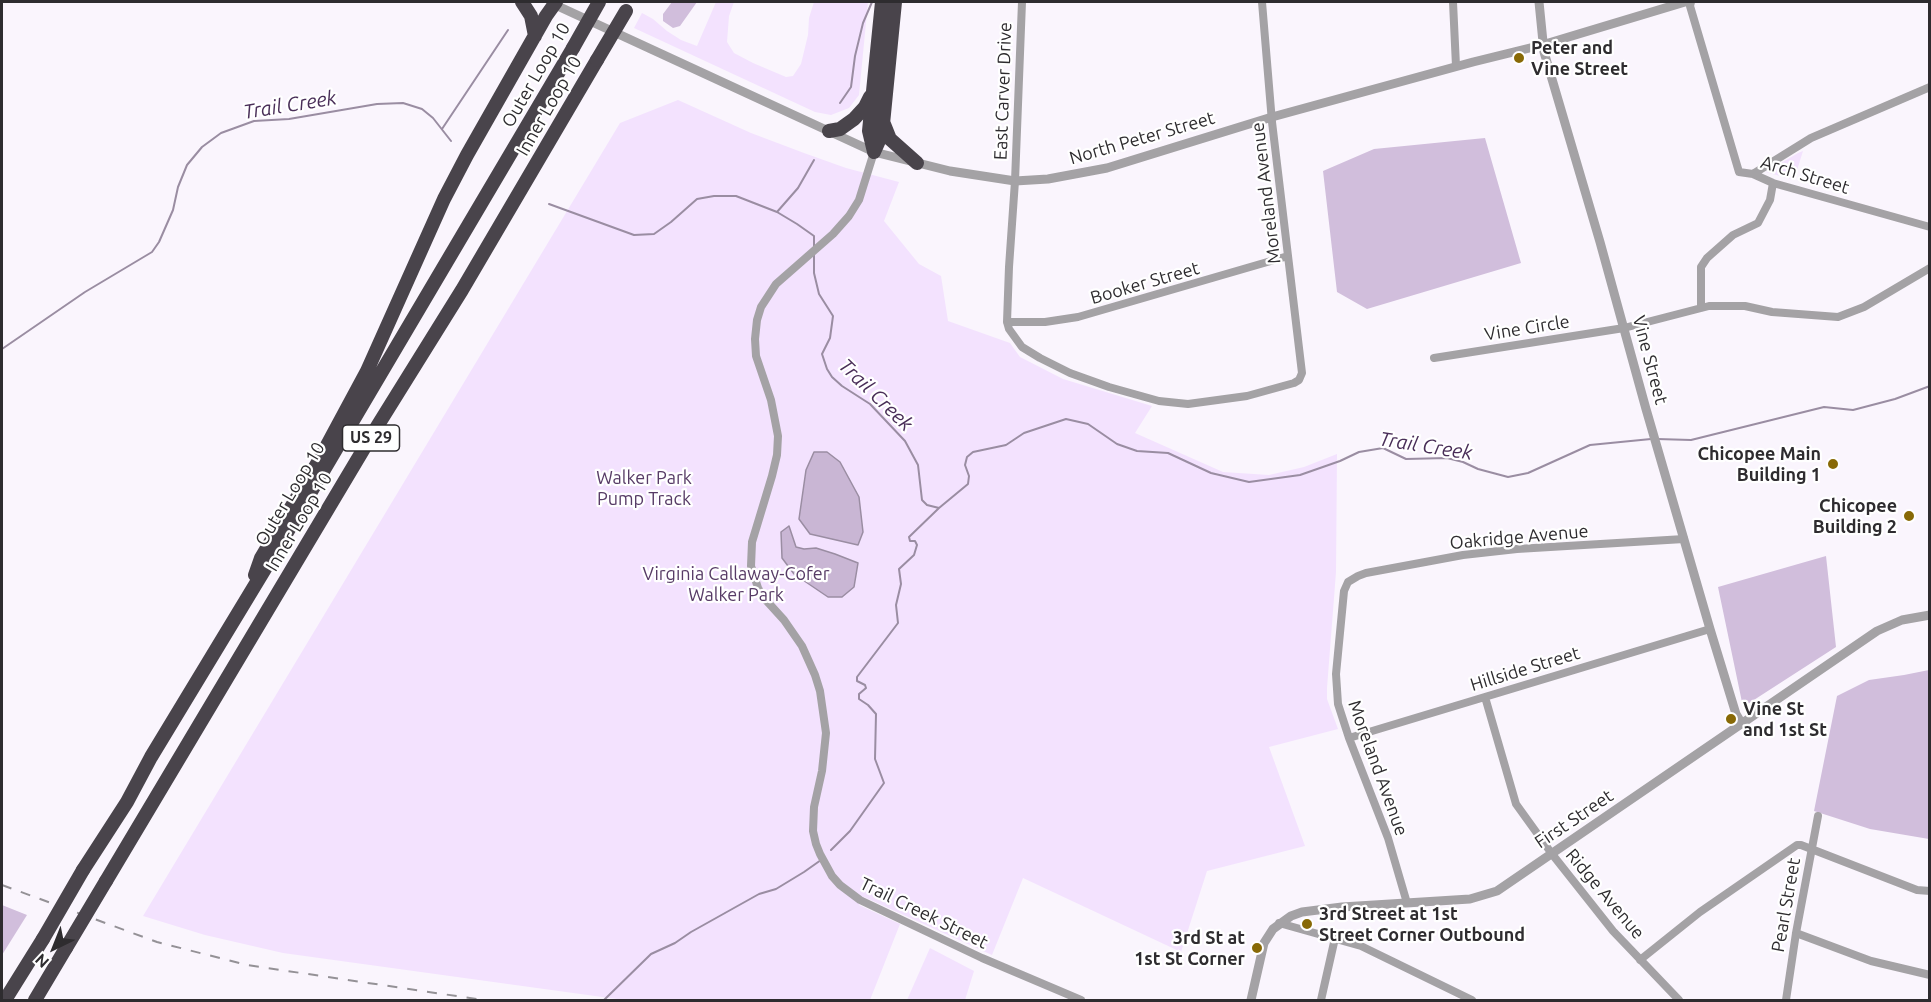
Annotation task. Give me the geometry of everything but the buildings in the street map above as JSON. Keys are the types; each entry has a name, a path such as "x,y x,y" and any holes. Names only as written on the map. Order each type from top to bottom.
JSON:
{"highway":[{"path":"522,2 531,16 535,36"},
{"path":"249,597 261,558 318,462 367,371 444,199 553,2"},
{"name":"Outer Loop 10","path":"5,1000 249,597 599,2"},
{"path":"874,152 869,131 882,2"},
{"path":"874,152 884,124 895,2"},
{"name":"Inner Loop 10","path":"37,998 378,425 462,290 629,6"},
{"path":"829,131 840,129 854,120 865,107 873,89"},
{"path":"884,124 890,140 917,163"}],"street":[{"name":"North Peter Street","path":"553,2 874,152 974,176 1015,181 1048,179 1107,168 1272,117 1456,66 1542,45 1685,2"},
{"name":"East Carver Drive","path":"1007,322 1022,2"},
{"name":"Moreland Avenue","path":"1007,322 1016,341 1040,358 1091,381 1159,401 1188,404 1210,402 1247,396 1299,380 1302,373 1272,117 1262,2"},
{"path":"1453,2 1456,66"},
{"name":"Vine Street","path":"1539,2 1542,45 1710,630 1736,714 1742,724"},
{"name":"Arch Street","path":"1691,2 1690,6 1738,172 1752,174 1773,183 1929,227"},
{"path":"1752,174 1811,138 1929,87"},
{"name":"Trail Creek Street","path":"874,152 859,200 844,224 776,284 766,298 757,320 755,339 756,356 771,400 777,436 777,455 752,542 751,566 764,598 784,620 802,646 820,691 826,733 824,758 814,807 813,831 820,854 836,881 860,900 982,958 1081,1000"},
{"path":"1701,308 1701,267 1707,258 1733,235 1758,224 1770,201 1773,183"},
{"name":"Booker Street","path":"1007,322 1078,317 1288,256"},
{"name":"Vine Circle","path":"1434,358 1624,328 1701,308 1745,306 1772,312 1838,317 1864,307 1929,268"},
{"name":"Oakridge Avenue","path":"1358,576 1464,555 1517,549 1684,539"},
{"name":"Moreland Avenue","path":"1358,576 1348,582 1344,591 1336,674 1338,704 1388,838 1407,903"},
{"name":"First Street","path":"1280,923 1302,912 1319,909 1457,901 1481,897 1509,884 1886,626 1902,620 1929,615"},
{"name":"Hillside Street","path":"1349,738 1710,630"},
{"name":"Ridge Avenue","path":"1485,697 1516,804 1613,931 1679,1000"},
{"name":"Pearl Street","path":"1786,1000 1818,816"},
{"path":"1640,960 1700,912 1793,848 1801,845 1917,890 1929,891"},
{"path":"1251,1000 1264,943 1280,923 1361,946 1472,1000"},
{"path":"1796,933 1871,961 1929,975"},
{"path":"1321,1000 1335,938"}],"green space":[{"path":"716,2 734,2 729,16 727,42 734,53 786,77 793,76 801,64 814,2 868,2 859,95 849,108 831,115 815,112 634,28 642,13 681,40 697,46"},
{"name":"Virginia Callaway-Cofer Walker Park","path":"678,100 751,133 804,153 846,168 899,182 884,221 919,264 941,276 948,321 1010,343 1020,357 1063,379 1152,406 1135,433 1223,472 1269,475 1304,467 1337,454 1336,572 1327,699 1338,729 1269,747 1305,846 1207,871 1181,952 1023,878 992,955 864,897 859,905 900,924 870,1000 624,1000 283,953 205,935 143,916 620,123"},
{"path":"1803,151 1794,180 1766,172 1798,153"},
{"path":"930,948 974,971 965,1000 907,1000"}],"shaded area":[{"path":"672,2 697,2 680,26 673,28 663,21 663,14"},
{"path":"1485,138 1521,263 1367,309 1337,292 1323,171 1374,149"},
{"path":"814,452 827,452 840,462 859,497 863,532 858,545 810,534 799,519 806,470"},
{"path":"789,526 796,547 816,548 858,563 854,587 842,597 828,597 794,574 782,558 781,532"},
{"path":"1826,556 1836,647 1743,707 1718,587"},
{"path":"1929,670 1929,839 1870,829 1814,811 1837,696 1869,680"},
{"path":"2,905 27,915 2,955"}],"waterway":[{"path":"840,103 851,87 863,23 872,2"},
{"path":"442,129 508,30"},
{"name":"Trail Creek","path":"2,349 85,292 152,252 173,210 178,187 187,165 202,147 221,133 254,121 289,119 377,104 403,103 422,109 433,118 451,141"},
{"path":"777,212 798,188 814,160"},
{"name":"Trail Creek","path":"549,204 634,235 654,234 697,199 736,196 777,212 797,224 814,236 814,248"},
{"name":"Trail Creek","path":"814,253 814,273 819,294 833,316 830,338 822,354 827,369 842,386 870,404 905,441 918,465 922,500 927,505 939,508"},
{"name":"Trail Creek","path":"1657,439 1691,440 1824,407 1853,410 1895,399 1930,386"},
{"name":"Trail Creek","path":"831,850 850,831 884,783 875,759 876,714 859,699 859,694 866,688 857,681 857,677 898,623 896,605 901,584 899,569 914,555 917,545 915,541 910,541 909,537 968,484 969,476 965,465 967,457 973,452 1006,445 1024,433 1066,419 1088,424 1117,444 1137,451 1168,453 1211,473 1249,482 1300,475 1359,452 1383,448 1406,459 1447,458 1508,477 1528,473 1590,445 1651,439"},
{"path":"604,1000 651,954 675,943 759,894 776,889 821,860"}],"railway":[{"path":"2,885 157,942 247,965 483,1000"}],"place":[{"name":"Peter and Vine Street","path":"1519,58"},
{"name":"Chicopee Main Building 1","path":"1833,464"},
{"name":"Chicopee Building 2","path":"1909,516"},
{"name":"Vine St and 1st St","path":"1731,719"},
{"name":"3rd Street at 1st Street Corner Outbound","path":"1307,924"},
{"name":"3rd St at 1st St Corner","path":"1257,948"}],"park label":[{"name":"Walker Park Pump Track","path":"644,488"}]}
